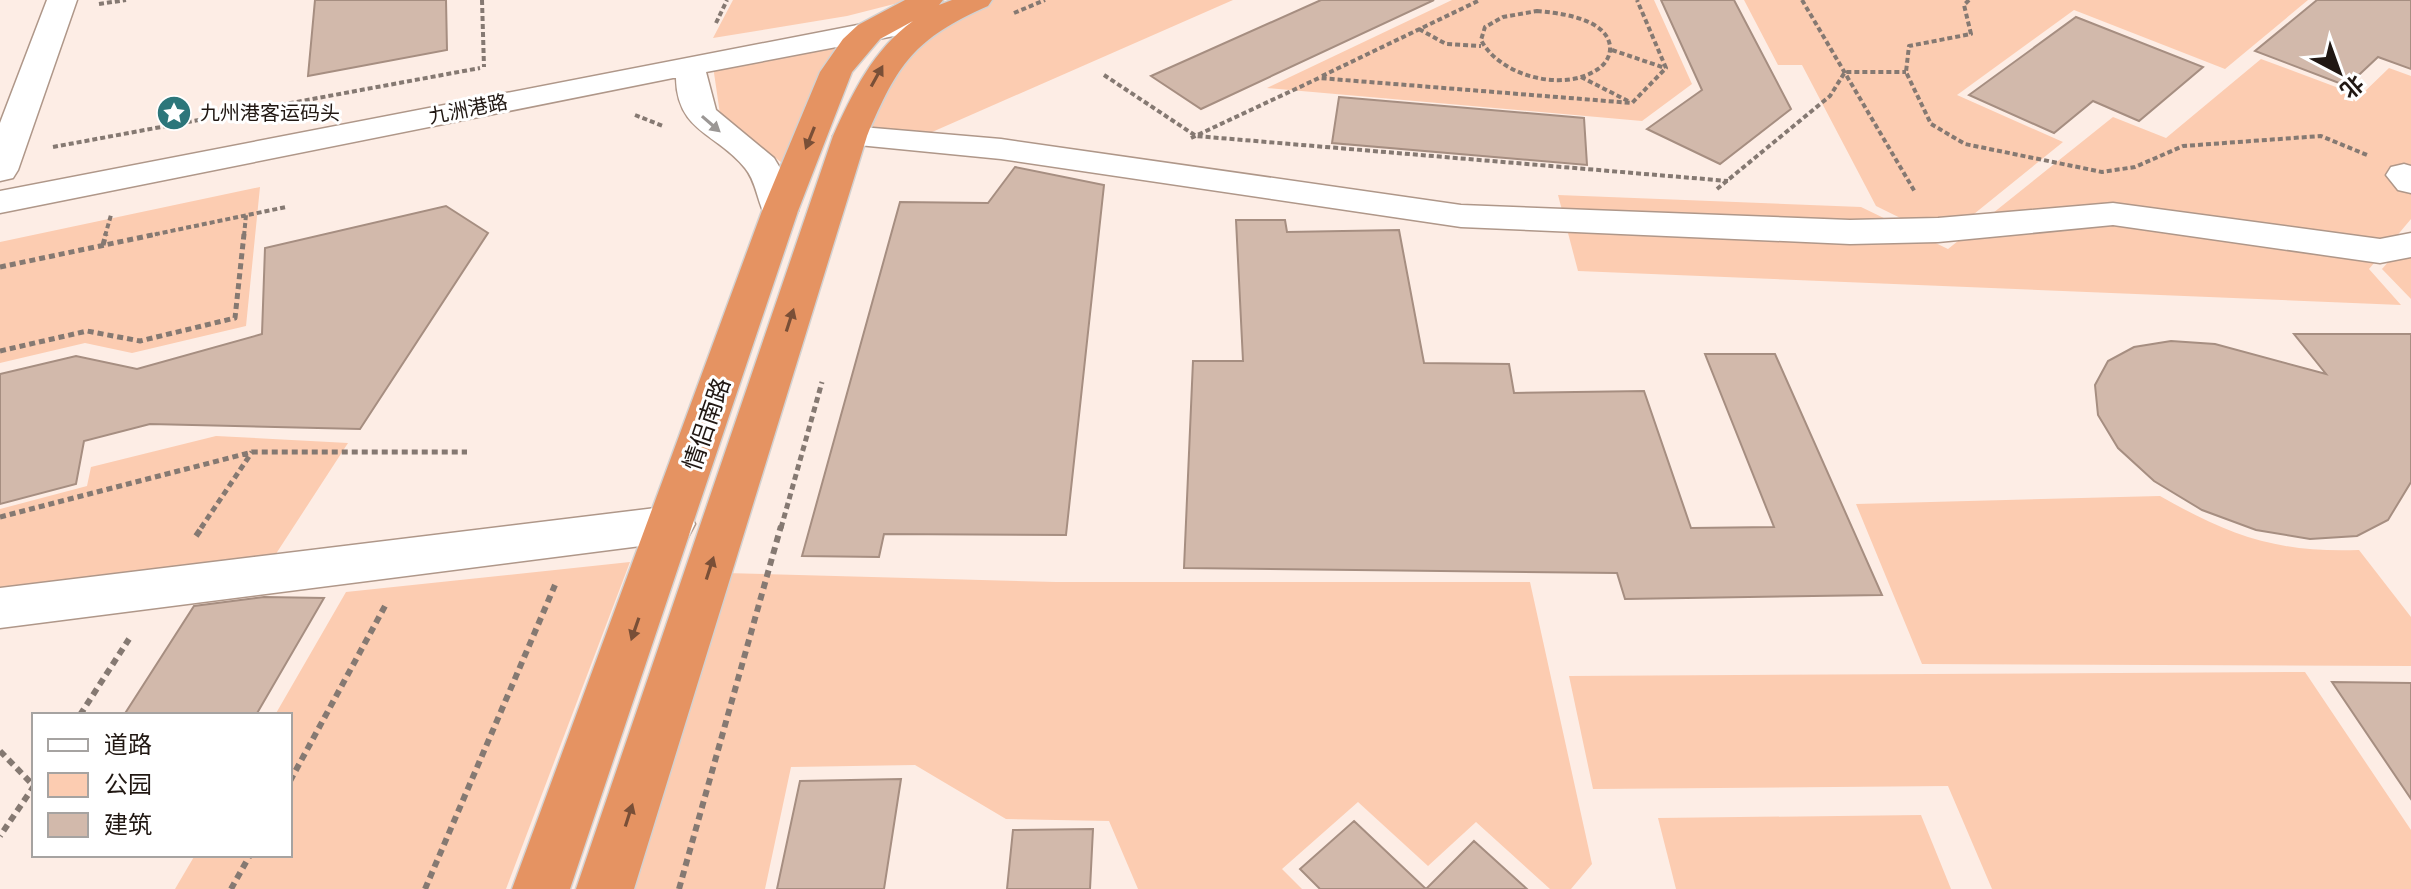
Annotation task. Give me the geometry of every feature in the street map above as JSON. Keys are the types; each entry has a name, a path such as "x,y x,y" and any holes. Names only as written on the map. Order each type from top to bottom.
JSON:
{"highway":[{"name":"情侣南路","path":"541,889 780,211 836,72 854,46 869,32 929,6 977,0"},
{"name":"情侣南路","path":"605,889 850,136 875,77 929,6"}],"street":[{"path":"2,168 62,0"},
{"name":"九洲港路","path":"2,168 929,6"},
{"name":"九洲港路","path":"0,202 869,32"},
{"path":"673,68 687,69 692,75 691,90 698,111 706,121 758,161 770,180 780,211"},
{"path":"850,136 1001,149 1461,216 1850,232 1938,230 2113,214 2380,251 2411,245"},
{"path":"0,608 672,524"}],"path":[{"path":"2,168 484,67 482,0"},
{"path":"727,0 716,23 730,21"},
{"path":"1011,14 1045,0"},
{"path":"1129,168 1480,0"},
{"path":"1537,0 1537,11"},
{"path":"1637,0 1666,68"},
{"path":"1802,0 1938,230"},
{"path":"1969,0 1964,5 1971,34 1909,46 1906,72 1931,124 1965,144 2102,172 2135,167 2183,146 2321,136 2375,158 2408,179"},
{"path":"1537,11 1559,13 1597,28 1608,39 1612,50 1609,62 1581,77 1561,80 1519,74 1488,56 1481,46 1480,35 1486,25 1498,18 1537,11"},
{"path":"1419,29 1446,44 1481,46"},
{"path":"1612,50 1666,68"},
{"path":"1632,103 1666,68"},
{"path":"1845,72 1906,72"},
{"path":"1675,225 1830,96 1845,72"},
{"path":"1104,75 1196,136 1728,181"},
{"path":"1581,77 1632,103"},
{"path":"1319,78 1632,103"},
{"path":"624,113 671,129"},
{"path":"0,267 286,207"},
{"path":"0,351 87,331 140,341 235,318 246,215"},
{"path":"679,889 826,368"},
{"path":"0,517 252,452 467,452"},
{"path":"425,889 576,536"},
{"path":"292,777 411,557"},
{"path":"0,751 32,784"},
{"path":"0,836 32,789"},
{"path":"231,889 249,857"}],"green space":[{"path":"733,0 910,0 847,16 713,38"},
{"path":"992,0 1233,0 923,136 862,131 891,65 969,9"},
{"path":"1452,0 1654,0 1692,84 1642,121 1267,88"},
{"path":"1744,0 2308,0 2225,69 2074,10 1957,95 2063,142 1943,239 1876,206 1802,65 1778,65"},
{"path":"852,40 818,81 782,163 720,114 713,66"},
{"path":"2261,59 2360,96 2389,68 2411,76 2411,219 2369,269 2401,305 1578,271 1558,195 1861,207 1948,249 2113,117 2166,138"},
{"path":"260,187 246,326 132,353 85,343 0,363 0,242"},
{"path":"2411,236 2411,299 2382,269"},
{"path":"216,436 348,443 270,563 0,596 0,509 87,486 91,467"},
{"path":"2160,496 2209,522 2255,539 2304,548 2359,550 2411,617 2411,666 1922,664 1856,504"},
{"path":"630,562 506,889 175,889 194,857 292,857 292,713 276,713 346,592"},
{"path":"725,573 1056,582 1530,582 1592,864 1571,889 1550,889 1476,822 1428,866 1358,802 1282,869 1302,889 1138,889 1109,821 1006,819 915,765 791,767 765,889 627,889"},
{"path":"2305,672 2411,830 2411,889 1992,889 1948,786 1593,789 1569,676"},
{"path":"1921,815 1951,889 1676,889 1658,818"}],"building":[{"path":"315,0 446,0 447,50 308,76"},
{"path":"1321,0 1434,0 1201,109 1151,76"},
{"path":"1661,0 1734,0 1791,109 1720,164 1647,129 1702,90"},
{"path":"2317,0 2411,0 2411,69 2378,57 2347,86 2255,51"},
{"path":"2076,17 2203,67 2139,121 2093,101 2054,133 1969,95"},
{"path":"1339,97 1584,118 1587,165 1332,143"},
{"path":"1015,167 1104,185 1066,535 884,534 879,557 802,556 900,202 988,203"},
{"path":"446,206 488,233 360,429 150,424 84,441 76,484 0,504 0,374 76,356 137,369 262,334 265,248"},
{"path":"1236,220 1285,220 1287,232 1399,230 1424,363 1509,364 1514,393 1644,391 1691,528 1774,527 1705,354 1775,354 1882,595 1625,599 1617,573 1184,568 1193,361 1243,361"},
{"path":"2294,334 2411,334 2411,482 2388,520 2357,536 2310,539 2256,530 2202,510 2154,481 2118,448 2098,415 2095,385 2108,361 2134,347 2171,341 2215,344 2326,374"},
{"path":"264,597 324,598 257,713 125,713 194,606"},
{"path":"2332,682 2411,683 2411,799"},
{"path":"901,779 884,889 777,889 800,781"},
{"path":"1354,821 1426,889 1320,889 1300,869"},
{"path":"1093,829 1090,889 1007,889 1013,830"},
{"path":"1474,841 1527,889 1426,889"}],"place":[{"name":"九州港客运码头","path":"174,113"}]}
